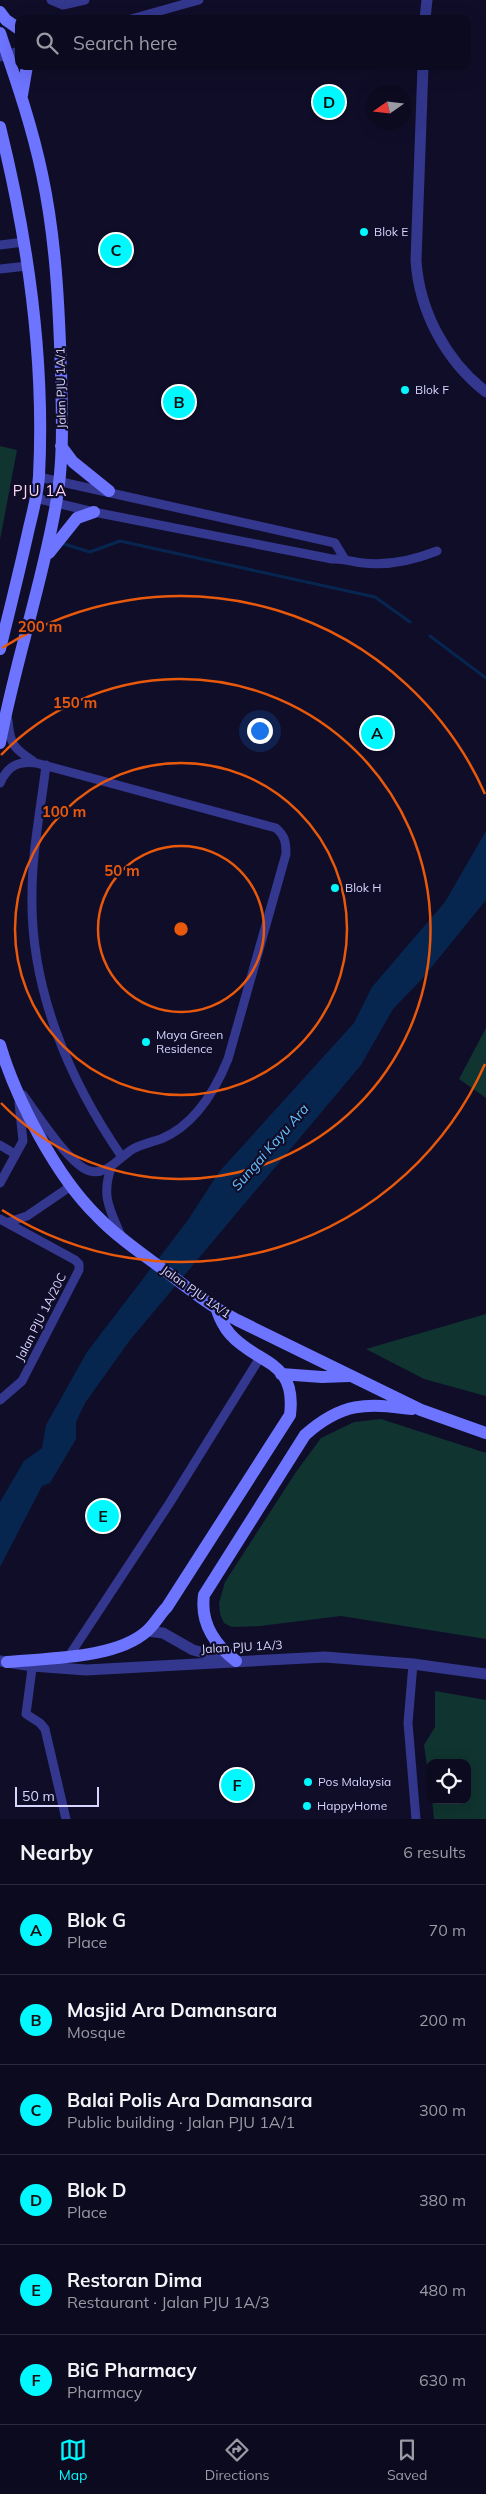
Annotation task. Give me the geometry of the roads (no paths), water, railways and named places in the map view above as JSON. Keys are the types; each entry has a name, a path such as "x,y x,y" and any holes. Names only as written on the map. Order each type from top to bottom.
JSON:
{"main road":[{"path":"0,12 6,20 15,26"},
{"name":"Jalan PJU 1A/1","path":"0,33 9,54 22,97 42,174 52,229 60,337 61,446 56,503 46,556 8,702 0,743"},
{"path":"22,97 26,70"},
{"name":"Jalan PJU 1A/1","path":"0,127 13,181 24,242 39,378 39,477 0,649"},
{"path":"61,446 72,462 109,491"},
{"path":"46,556 77,518 94,512"},
{"name":"Jalan PJU 1A/1","path":"0,1045 18,1095 71,1186 96,1216 123,1239 215,1308 421,1410 486,1433"},
{"path":"4,1662 32,1663 111,1649 147,1631 172,1598 290,1415 292,1398 289,1385 281,1374 261,1356 231,1336 215,1308"},
{"path":"281,1374 322,1377 351,1376"},
{"path":"236,1661 215,1641 207,1627 202,1606 204,1595 305,1435 320,1422 337,1413 362,1405 421,1410"}],"street":[{"path":"51,0 63,5 85,0"},
{"path":"145,15 199,0"},
{"path":"425,15 427,0"},
{"path":"423,70 416,260 419,287 426,311 446,348 460,368 486,392"},
{"path":"0,245 24,242"},
{"path":"0,270 27,266"},
{"path":"39,477 109,491 335,543 344,558"},
{"path":"35,498 94,512 332,559 344,558 361,563 378,564 407,560 437,551"},
{"path":"8,702 9,738 14,747 36,763"},
{"path":"0,783 5,772 12,765 24,762 46,765 276,828 283,834 286,843 286,854 222,1073 203,1107 192,1118 174,1132 140,1145 110,1168 99,1172 88,1171 74,1162 0,1066"},
{"path":"46,765 32,894 39,973 69,1066 122,1157"},
{"path":"0,1183 23,1141 18,1095"},
{"path":"0,1145 15,1154"},
{"path":"110,1168 105,1191 110,1210 123,1239"},
{"path":"4,1221 27,1216 71,1186"},
{"name":"Jalan PJU 1A/20C","path":"2,1395 22,1381 79,1270 79,1264 75,1260 4,1221"},
{"path":"69,1656 169,1504 261,1356"},
{"path":"147,1631 163,1633 193,1650 236,1661"},
{"name":"Jalan PJU 1A/3","path":"32,1663 86,1670 325,1657 413,1664 486,1674"},
{"path":"32,1663 26,1714 40,1723 45,1729 66,1819"},
{"path":"413,1664 408,1723 416,1819"}],"water":[{"name":"Sungai Kayu Ara","path":"486,831 486,900 421,980 393,1009 361,1065 130,1340 85,1403 76,1422 76,1439 50,1483 42,1486 0,1567 0,1502 24,1461 42,1448 46,1425 87,1352 188,1220 219,1172 354,1023 372,987 445,902"}],"waterway":[{"path":"64,544 90,552 120,541 375,597 410,622"},
{"path":"430,636 486,678"}],"place":[{"name":"Blok D","path":"329,102"},
{"name":"Blok E","path":"364,232"},
{"name":"Balai Polis Ara Damansara","path":"116,250"},
{"name":"Blok F","path":"405,390"},
{"name":"Masjid Ara Damansara","path":"179,402"},
{"name":"Blok G","path":"377,733"},
{"name":"Blok H","path":"335,888"},
{"name":"Maya Green Residence","path":"146,1042"},
{"name":"Restoran Dima","path":"103,1516"},
{"name":"Pos Malaysia","path":"308,1782"},
{"name":"BiG Pharmacy","path":"237,1785"},
{"name":"HappyHome","path":"307,1806"}],"district":[{"name":"PJU 1A","path":"40,491"}]}
